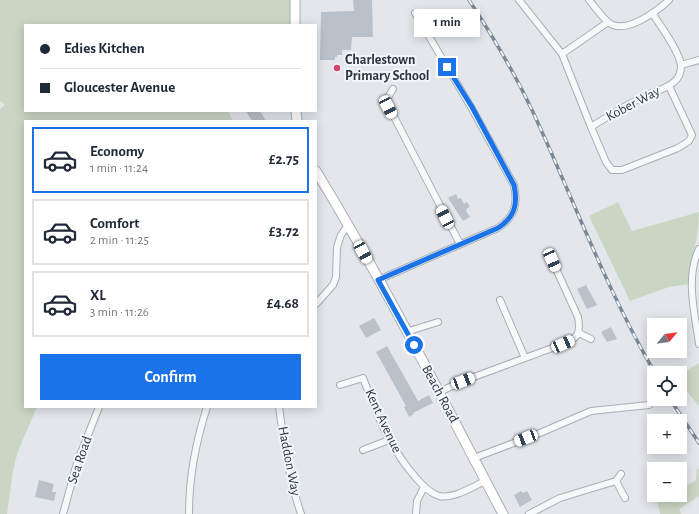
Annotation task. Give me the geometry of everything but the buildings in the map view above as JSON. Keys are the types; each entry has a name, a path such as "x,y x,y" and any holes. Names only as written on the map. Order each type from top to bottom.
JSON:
{"street":[{"path":"295,0 295,24"},
{"name":"Kober Way","path":"519,0 562,54 591,127 641,98 669,86 678,78 681,65"},
{"path":"589,0 608,22 615,26 630,26 652,13 669,0"},
{"path":"378,280 504,224 513,214 516,207 514,185 472,107 415,13"},
{"path":"652,13 667,35 681,65 699,60"},
{"path":"562,54 608,22"},
{"path":"591,127 606,162 612,170 622,170 678,148 689,141 692,135 669,86"},
{"path":"393,89 387,99 388,107 460,244"},
{"name":"Beach Road","path":"317,173 378,280 503,514"},
{"path":"317,303 333,285 336,277 337,247 341,235 348,225"},
{"path":"699,249 692,272 692,289 699,344"},
{"path":"439,392 463,381 572,340 578,335 580,327 578,317 552,260"},
{"path":"500,300 525,358"},
{"path":"406,332 438,322"},
{"path":"578,333 591,339"},
{"name":"Kent Avenue","path":"340,385 363,378 389,440 406,466 424,487 439,496 448,496 485,481"},
{"path":"474,458 540,434 591,411 647,405"},
{"name":"Sea Road","path":"63,514 77,463 99,408"},
{"path":"189,514 197,444 207,408"},
{"name":"Haddon Way","path":"279,408 284,447 292,486 301,514"},
{"path":"363,450 389,440"},
{"path":"529,514 560,498 616,481 621,474"},
{"path":"616,481 626,498"},
{"path":"416,514 417,500 424,487"}],"green space":[{"path":"0,0 290,0 290,24 24,24 24,112 228,112 232,120 24,120 24,408 37,408 18,451 13,471 7,514 0,514 0,109 5,105 0,101"},
{"path":"618,202 632,231 699,212 698,230 689,284 669,287 630,301 589,216"},
{"path":"699,363 699,406 687,391 687,370"},
{"path":"697,468 699,470 699,496 679,509 681,514 660,514 657,502 687,502 687,486 696,480"}],"railway":[{"path":"469,0 502,54 532,110 605,276 651,366"},
{"path":"675,406 699,443"}],"place":[{"name":"Charlestown Primary School","path":"337,68"}],"route":[{"path":"414,345 378,280 498,228 508,220 516,207 514,185 472,107 447,67"}]}
